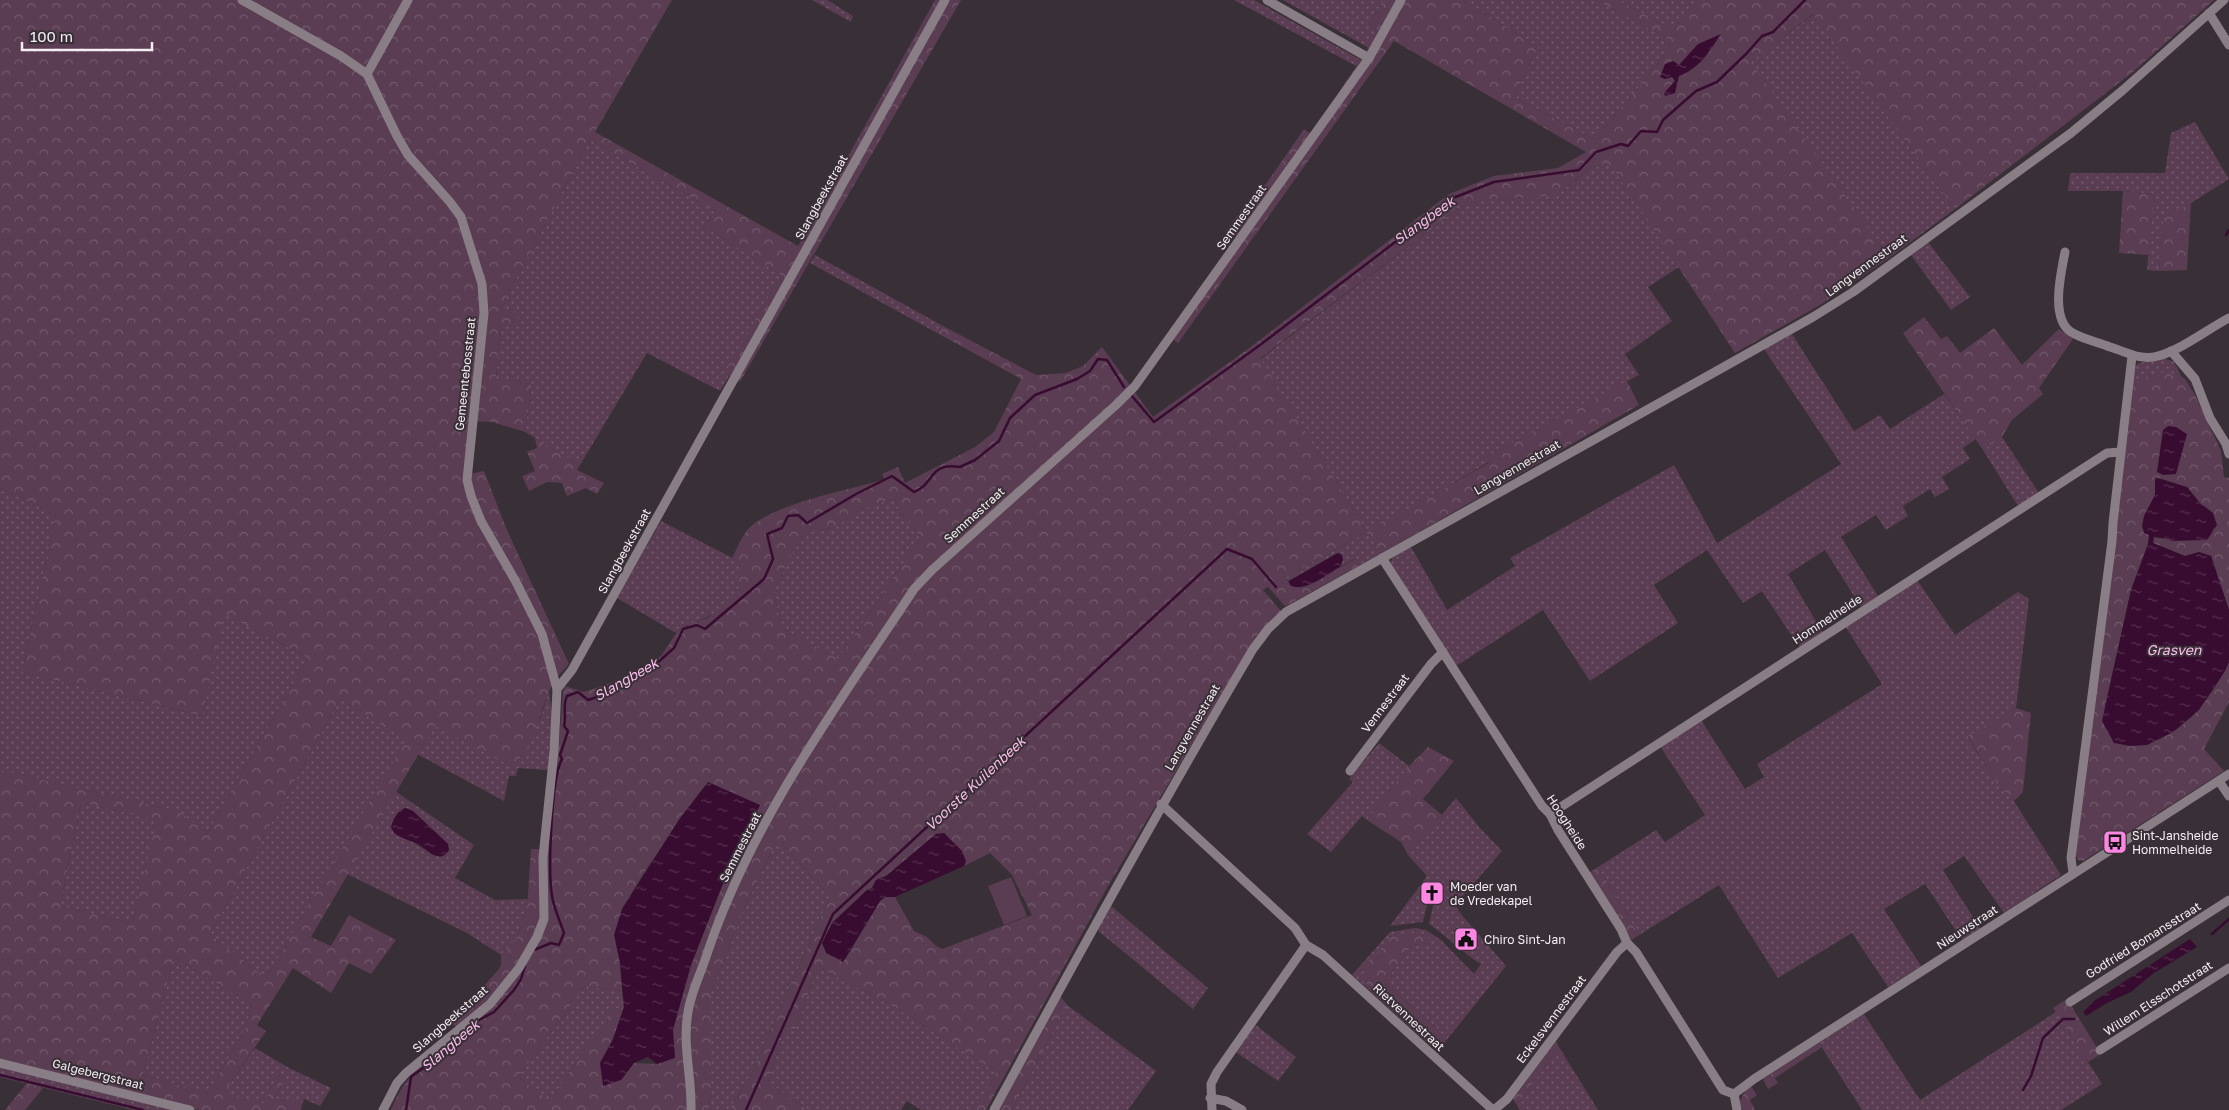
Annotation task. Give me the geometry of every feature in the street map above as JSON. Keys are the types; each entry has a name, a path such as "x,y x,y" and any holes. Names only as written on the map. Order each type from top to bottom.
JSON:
{"street":[{"name":"Gemeentebosstraat","path":"242,0 341,56 367,74 408,155 461,217 482,284 484,313 467,480 470,496 481,521 516,582 542,634 557,689"},
{"path":"367,74 408,0"},
{"name":"Slangbeekstraat","path":"383,1110 397,1083 406,1073 490,1004 519,968 537,938 544,919 543,857 554,751 557,689 572,670 945,0"},
{"path":"1267,0 1369,58"},
{"name":"Semmestraat","path":"692,1110 685,1038 688,1011 717,924 742,869 790,778 914,589 932,570 1135,386 1369,58 1401,0"},
{"name":"Langvennestraat","path":"994,1110 1161,804 1253,649 1268,629 1286,612 1813,317 1853,292 2071,132 2123,90 2224,0"},
{"path":"2209,13 2229,45"},
{"path":"2065,252 2061,267 2058,311 2062,322 2072,332 2132,356 2151,357 2171,351 2229,318"},
{"path":"2171,351 2195,379 2210,418 2226,444 2229,454"},
{"path":"2073,873 2071,858 2112,541 2128,378 2132,356"},
{"name":"Hommelheide","path":"1550,814 2107,453 2121,452"},
{"name":"Hoogheide","path":"1382,558 1542,806 1550,814 1558,830 1621,929 1627,943 1636,952 1723,1090 1734,1094"},
{"name":"Vennestraat","path":"1350,771 1431,664 1443,652"},
{"name":"Nieuwstraat","path":"1734,1094 1762,1073 2229,774"},
{"path":"2219,780 2229,796"},
{"name":"Rietvennestraat","path":"1161,804 1295,928 1306,945 1323,955 1494,1110"},
{"name":"Godfried Bomansstraat","path":"2070,1002 2229,900"},
{"name":"Eckelsvennestraat","path":"1494,1110 1507,1099 1616,952 1627,943"},
{"path":"1212,1110 1210,1098 1211,1084 1306,945"},
{"name":"Willem Elsschotstraat","path":"2100,1050 2229,968"},
{"name":"Galgebergstraat","path":"0,1063 190,1110"},
{"path":"1734,1094 1737,1110"},
{"path":"1210,1098 1226,1101 1242,1110"}],"green space":[{"path":"0,0 672,0 595,132 798,246 935,0 961,0 740,382 724,373 781,275 705,227 715,211 590,140 500,309 518,311 518,327 500,327 496,378 532,383 525,432 492,422 469,421 469,474 484,471 507,530 569,664 556,678 549,691 529,747 512,767 435,726 311,937 331,946 349,915 396,940 371,974 349,963 331,993 293,968 257,1025 266,1031 223,1094 263,1104 278,1075 286,1078 274,1099 302,1104 301,1110 199,1110 0,1059 0,770 178,811 207,833 308,658 224,614 202,716 22,672 56,515 0,488","holes":["340,699 406,740 266,978 210,934","81,802 157,820 132,923 60,906","174,958 251,1004 246,1027 208,1093 143,1075"]},
{"path":"812,0 827,0 853,16 851,22"},
{"path":"1234,0 1254,0 1361,60 1356,66"},
{"path":"1283,0 1384,0 1369,25 1379,32 1369,48"},
{"path":"1384,0 1463,0 1538,47 1514,97 1595,140 1661,60 1671,40 1596,0 1617,0 1674,30 1696,0 2214,0 2133,72 1955,209 1813,14 1751,62 1889,258 1820,305 1735,353 1613,168 1606,164 1590,168 1560,193 1536,198 1489,199 1461,207 1260,358 1367,532 1286,577 1290,585 1307,585 1357,558 1360,565 1285,606 1268,587 1263,590 1281,611 1269,621 1254,639 1108,886 986,1110 976,1110 976,1108 996,1072 898,1009 818,967 795,1030 785,1027 768,1082 808,1110 729,1110 752,1072 830,897 778,839 745,906 711,993 711,1086 709,1110 391,1110 404,1085 412,1075 430,1057 462,1031 451,1023 499,969 501,955 517,938 527,909 531,849 547,849 565,686 584,692 608,684 643,668 661,656 679,629 709,617 742,588 734,582 746,565 732,558 746,531 761,519 795,504 885,479 882,474 898,467 905,483 975,447 994,432 1021,379 937,333 943,326 1036,375 1066,373 1083,366 1102,347 1153,417 1252,346 1449,194 1494,176 1558,168 1586,152 1394,41 1178,343 1169,336 1236,237 1226,231 1255,191 1266,184 1304,129 1311,134 1379,32 1369,25","holes":["894,498 901,513 921,537 838,659 783,629 773,592 802,534 833,528 860,510","708,783 760,805 724,881 691,965 673,1030 658,1064 634,1063 621,1080 613,1039 624,1007 606,1010 608,1021 603,1031 585,1048 558,1089 552,1103 518,1077 585,986 622,991 620,963 622,909 647,868","944,833 966,861 964,866 990,853 1012,875 1032,915 942,949 927,937 914,931 895,897 885,897 880,901 845,960 832,923 867,890 872,888 876,880 886,876 936,834"]},
{"path":"1463,0 1596,0 1671,40 1661,60 1595,140 1514,97 1538,47"},
{"path":"1617,0 1696,0 1674,30"},
{"path":"1814,14 1955,209 1889,258 1750,62"},
{"path":"2195,122 2229,179 2191,203 2164,216 2159,271 2147,270 2154,194 2123,191 2068,191 2070,173 2165,173 2171,133"},
{"path":"590,140 715,211 705,227 781,275 725,373 729,376 720,391 647,353 580,465 525,432 532,383 496,379 500,327 518,327 500,309"},
{"path":"1606,164 1613,167 1679,267 1648,287 1672,321 1625,354 1639,375 1486,457 1489,462 1368,533 1381,554 1360,565 1356,558 1341,566 1342,555 1337,553 1289,581 1286,577 1367,532 1260,359 1461,207 1489,199 1536,198 1569,186 1590,168"},
{"path":"2123,191 2154,194 2149,255 2119,253"},
{"path":"2191,203 2187,270 2159,271 2164,216"},
{"path":"1928,242 1970,297 1951,310 1911,255"},
{"path":"815,255 943,326 937,333 810,263"},
{"path":"1924,317 1941,339 1947,336 1960,353 1994,328 2022,365 2059,329 2073,339 2039,388 2043,394 2012,420 2002,437 1983,450 1903,333"},
{"path":"1792,334 1854,431 1880,415 1890,429 1944,394 1976,439 1963,448 1970,459 1942,477 1949,489 1935,497 1930,489 1903,506 1908,516 1886,530 1876,515 1841,537 1878,596 1861,607 1825,550 1788,574 1823,633 1800,648 1762,591 1743,603 1707,550 1654,585 1678,623 1590,681 1543,610 1456,666 1390,564 1392,558 1411,547 1447,610 1515,566 1510,558 1674,465 1717,543 1841,464 1764,349"},
{"path":"2164,358 2174,362 2181,376 2167,373 2155,375 2144,379 2132,387 2133,368 2139,363"},
{"path":"2168,372 2185,379 2195,395 2221,451 2224,477 2229,478 2229,610 2211,556 2199,552 2185,556 2153,543 2154,537 2168,539 2213,513 2200,503 2187,487 2155,495 2144,516 2149,535 2148,544 2131,590 2105,706 2130,746 2147,743 2177,729 2190,718 2212,692 2229,662 2229,702 2204,749 2224,771 2083,861 2078,860 2075,855 2130,416 2130,394 2135,384 2143,378"},
{"path":"1627,381 1639,405 1381,554 1367,532 1489,463 1486,457"},
{"path":"2002,437 2039,493 2018,506 1983,450"},
{"path":"535,438 580,465 577,470 604,483 597,494 586,488 567,496 562,483 547,482 529,491 522,476 535,471 527,452 537,448"},
{"path":"0,488 56,515 22,672 202,716 223,613 308,658 207,833 177,811 0,770"},
{"path":"894,498 901,513 921,537 838,659 783,629 773,592 802,533 833,528 860,510"},
{"path":"661,521 746,565 743,586 736,596 714,613 679,629 676,633 617,598"},
{"path":"1917,580 1955,635 2018,592 2029,599 2016,708 1968,737 2000,789 2010,795 2061,875 2004,913 1964,856 1943,870 1980,928 1962,940 1925,884 1884,909 1921,966 1888,987 1852,933 1778,978 1719,885 1639,935 1598,867 1656,830 1665,842 1705,815 1660,746 1701,720 1745,789 1764,777 1757,764 1882,684 1845,626"},
{"path":"549,691 552,714 548,770 518,768 516,776 509,776 504,801 417,754 435,726 540,719"},
{"path":"340,699 407,740 266,978 210,934"},
{"path":"2016,708 2031,713 2023,792 2014,801 2010,795 2000,789 1968,736"},
{"path":"1379,743 1409,766 1367,820 1362,816 1331,852 1307,834 1353,782 1349,779"},
{"path":"1428,747 1454,761 1423,799 1442,815 1408,855 1401,842 1367,820 1409,766"},
{"path":"395,791 474,845 455,878 495,900 528,899 527,909 517,938 501,955 467,933 347,874","holes":["398,813 418,816 443,839 433,855 391,828"]},
{"path":"1456,798 1480,828 1502,851 1455,905 1506,966 1437,1052 1434,1049 1440,1040 1440,1031 1384,983 1412,945 1428,943 1413,933 1367,977 1366,987 1352,975 1390,932 1415,928 1426,930 1441,940 1474,974 1481,964 1429,924 1434,901 1428,901 1423,922 1390,926 1427,876 1408,855"},
{"path":"81,802 158,820 132,923 60,906"},
{"path":"778,839 830,897 752,1072 729,1110 709,1110 711,1086 711,993 745,906"},
{"path":"1598,867 1639,935 1631,940 1589,873"},
{"path":"1011,877 1027,916 1004,925 988,886"},
{"path":"1110,905 1208,988 1193,1009 1096,929"},
{"path":"1413,933 1428,936 1428,943 1412,945 1384,983 1440,1031 1441,1040 1434,1049 1366,987 1367,977 1361,969 1393,936"},
{"path":"174,958 251,1004 246,1027 208,1093 143,1075"},
{"path":"818,967 898,1009 996,1072 976,1110 921,1110 907,1101 901,1110 808,1110 768,1082 785,1027 795,1030"},
{"path":"585,986 622,991 624,1007 606,1010 608,1021 603,1031 585,1048 558,1089 552,1104 518,1077"},
{"path":"1060,996 1067,1005 1012,1110 999,1110"},
{"path":"2067,999 2101,1054 2088,1062 2053,1008"},
{"path":"1067,1005 1156,1071 1128,1110 1012,1110"},
{"path":"2056,1012 2102,1084 2061,1110 1862,1110 1819,1043 1864,1014 1920,1100"},
{"path":"1256,1025 1296,1057 1278,1081 1236,1052"},
{"path":"1556,1041 1559,1047 1517,1105 1513,1099"},
{"path":"1819,1043 1822,1047 1775,1078 1778,1083 1768,1089 1763,1079"},
{"path":"1559,1047 1598,1110 1520,1110 1517,1105"},
{"path":"255,1048 289,1068 331,1088 320,1106 304,1099 302,1104 274,1099 286,1078 278,1075 263,1104 222,1095"},
{"path":"0,1066 176,1110 134,1110 0,1077"},
{"path":"27,1083 43,1088 25,1110 5,1110"},
{"path":"1751,1086 1757,1095 1750,1100 1755,1110 1743,1110 1739,1105 1743,1094"}],"water":[{"path":"1721,34 1708,53 1693,69 1679,76 1675,93 1665,96 1664,93 1675,81 1672,77 1665,79 1660,77 1665,64 1673,61 1679,65 1698,44"},
{"path":"2168,426 2176,427 2187,434 2176,474 2163,475 2157,472 2163,430"},
{"name":"Grasven","path":"2155,477 2187,487 2200,503 2213,513 2217,525 2207,540 2171,541 2154,537 2153,543 2185,556 2199,552 2211,556 2229,610 2229,662 2199,710 2173,732 2147,745 2130,746 2114,743 2102,721 2131,590 2148,544 2149,535 2144,533 2142,526 2144,516 2155,495"},
{"path":"1338,553 1342,555 1343,559 1341,566 1309,585 1296,587 1290,585 1289,581"},
{"path":"708,782 760,805 724,881 691,965 673,1030 675,1058 657,1064 648,1057 634,1063 621,1080 603,1086 600,1063 613,1039 624,1007 620,963 614,935 622,909 680,818"},
{"path":"406,808 413,811 448,844 449,850 445,854 437,856 416,843 394,833 391,827 394,818 400,811"},
{"path":"944,833 962,851 966,861 964,866 895,897 885,897 880,901 843,962 826,953 822,943 832,923 867,890 872,888 876,880 886,876 936,834"},
{"path":"2190,939 2197,947 2154,973 2131,992 2107,1003 2086,1016 2083,1012 2094,1001"}],"waterway":[{"name":"Slangbeek","path":"1132,396 1154,422 1260,345 1453,198 1494,182 1579,170 1596,152 1621,144 1628,146 1641,131 1657,132 1663,120 1696,91 1717,82 1762,36 1773,32 1805,0"},
{"path":"2226,235 2229,230"},
{"name":"Slangbeek","path":"534,950 551,943 559,945 564,933 552,896 551,848 555,785 562,759 560,755 568,731 564,726 567,696 578,692 588,700 597,697 611,685 657,663 674,648 683,629 697,625 705,629 764,579 773,559 767,534 782,528 788,516 798,515 807,523 856,494 892,476 914,492 926,484 937,470 950,466 960,467 975,460 999,441 1010,418 1035,395 1077,379 1090,371 1098,359 1107,360 1124,387"},
{"name":"Voorste Kuilenbeek","path":"746,1110 833,914 1227,549 1252,559 1276,587"},
{"path":"2212,934 2229,919"},
{"name":"Slangbeek","path":"406,1110 411,1077 449,1049 465,1032 474,1028 477,1021 494,1012 514,990 521,979 525,966"},
{"path":"2023,1090 2031,1076 2043,1038 2063,1019 2074,1019"},
{"path":"0,1075 143,1110"}],"place":[{"name":"Sint-Jansheide Hommelheide","path":"2115,842"},
{"name":"Moeder van de Vredekapel","path":"1432,893"},
{"name":"Chiro Sint-Jan","path":"1466,939"}]}
